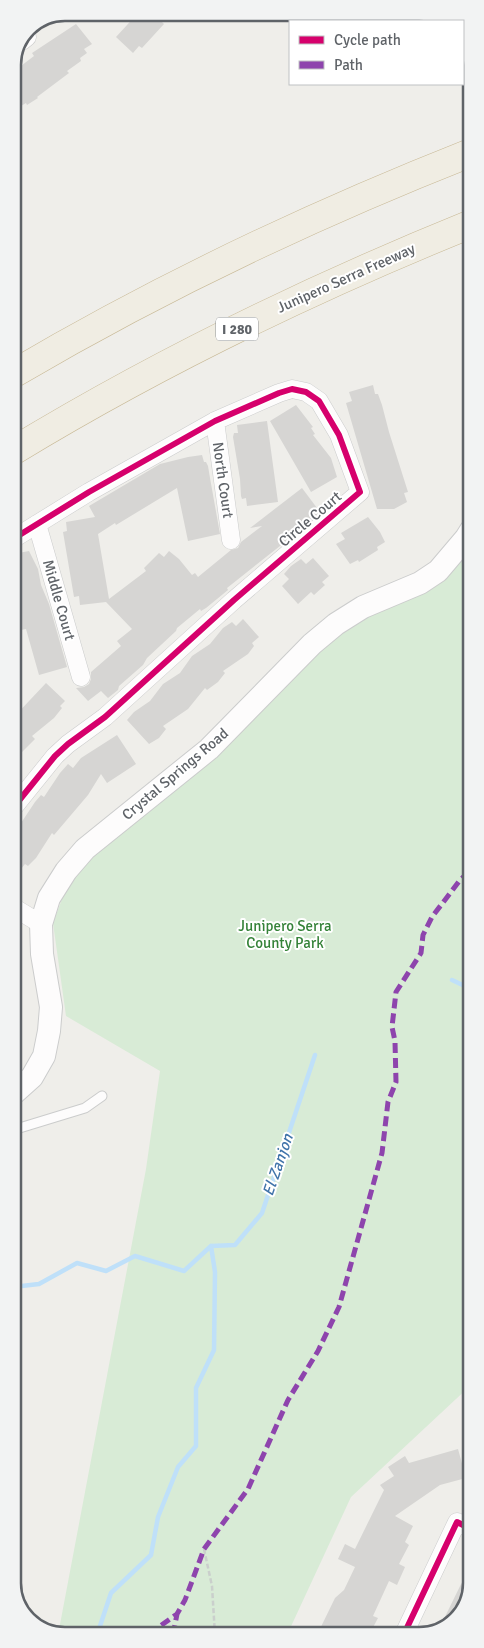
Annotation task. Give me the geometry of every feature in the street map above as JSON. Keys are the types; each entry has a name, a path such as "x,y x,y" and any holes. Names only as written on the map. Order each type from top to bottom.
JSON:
{"highway":[{"path":"21,370 120,314 228,259 351,202 463,156"},
{"name":"Junipero Serra Freeway","path":"21,447 130,384 252,321 346,277 463,227"}],"street":[{"name":"Circle Court","path":"21,534 216,421 292,389 306,392 319,400 339,434 360,492 234,600 105,717 68,744 55,756 21,798"},
{"name":"North Court","path":"216,421 232,540"},
{"name":"Middle Court","path":"37,524 81,677"},
{"name":"Crystal Springs Road","path":"21,1087 32,1077 44,1056 51,1006 42,954 42,924 49,898 66,871 85,848 209,749 312,644 336,624 363,607 420,583 438,571 463,542"},
{"path":"21,912 42,924"},
{"path":"408,1627 463,1527"}],"lane":[{"path":"21,1128 84,1108 102,1096"}],"path":[{"path":"204,1549 212,1586 215,1627"}],"green space":[{"name":"Junipero Serra County Park","path":"463,543 463,1392 351,1497 291,1627 60,1626 146,1169 160,1071 66,1016 53,923 68,883 97,849 323,642"}],"building":[{"path":"131,21 163,21 164,24 142,48 139,46 133,53 116,37"},
{"path":"76,24 92,44 84,49 87,53 80,58 81,61 67,71 69,73 38,98 27,105 26,103 21,106 21,66 34,56 32,53"},
{"path":"373,385 375,394 378,394 382,405 408,492 404,493 407,502 394,509 377,509 346,403 352,401 349,392"},
{"path":"296,405 313,427 311,428 315,434 313,435 331,458 337,477 311,492 270,421"},
{"path":"267,421 278,502 247,506 246,498 242,499 241,496 233,437 234,433 238,433 237,425"},
{"path":"202,455 204,462 208,466 220,534 188,541 177,488 116,525 115,523 98,534 109,599 146,571 144,568 159,553 164,557 169,551 179,559 192,575 195,573 198,577 231,550 238,548 241,542 262,526 250,528 302,488 320,512 227,588 228,590 206,608 201,611 200,609 177,628 147,658 143,665 119,686 118,690 108,698 101,691 88,701 76,688 89,684 91,672 121,646 117,641 132,629 106,602 80,605 79,596 74,597 63,532 67,531 66,522 95,517 89,506 160,464"},
{"path":"368,517 385,542 377,547 378,550 359,562 358,560 350,564 336,544 345,539 341,533"},
{"path":"29,551 38,569 41,585 49,604 67,667 39,675 26,629 21,630 21,552"},
{"path":"313,558 329,576 322,582 325,585 314,595 311,592 298,604 282,586 289,579 284,574 301,559 306,564"},
{"path":"243,619 259,637 252,643 254,646 248,654 223,671 225,673 218,682 207,690 205,688 188,709 163,726 166,729 159,738 149,744 127,720 134,712 150,701 163,684 180,673 192,656 210,644 223,628 232,622 236,626"},
{"path":"46,683 65,701 54,718 32,736 35,739 21,753 21,710"},
{"path":"117,735 136,764 107,783 101,774 88,795 54,835 52,833 36,858 28,866 25,864 21,869 21,823 35,802 41,795 44,797 68,764 73,768 81,758"},
{"path":"458,1449 463,1467 463,1479 440,1485 395,1516 413,1526 405,1542 409,1545 399,1564 405,1567 397,1585 389,1581 373,1616 378,1618 373,1627 321,1627 335,1598 344,1590 355,1567 338,1559 345,1544 355,1549 384,1490 380,1485 394,1476 388,1467 405,1456 409,1463"},
{"path":"463,1580 462,1591 457,1605 444,1619"}],"waterway":[{"path":"452,980 463,985"},
{"name":"El Zanjon","path":"211,1246 235,1245 262,1213 315,1055"},
{"path":"21,1286 39,1284 77,1263 106,1271 135,1256 184,1271 211,1246"},
{"path":"100,1627 111,1593 151,1555 158,1517 178,1467 196,1446 196,1388 214,1350 215,1272 211,1246"}],"marked path":[{"path":"159,1627 177,1614 185,1600 204,1549 248,1489 288,1400 318,1351 339,1307 382,1153 388,1102 396,1082 395,1041 392,1027 396,992 421,953 423,935 432,917 463,877"},
{"path":"175,1627 177,1614"}],"cycle path":[{"path":"21,534 89,492 215,421 292,389 306,392 319,401 339,435 360,492 234,600 105,717 68,744 55,756 21,798"},
{"path":"407,1627 457,1522 463,1525"}]}
